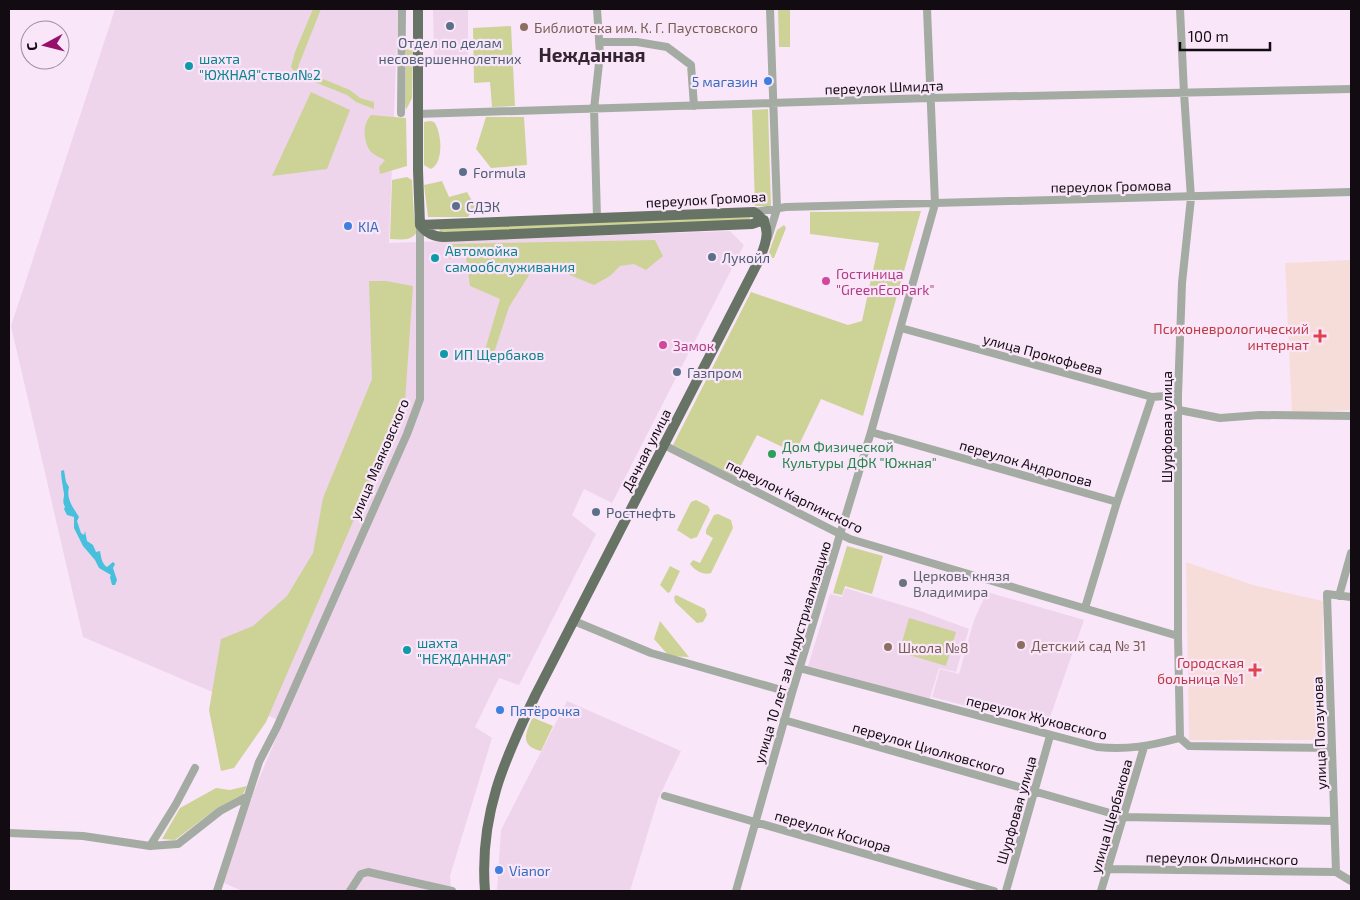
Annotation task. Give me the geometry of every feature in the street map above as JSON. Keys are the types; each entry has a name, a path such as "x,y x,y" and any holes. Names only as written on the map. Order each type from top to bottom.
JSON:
{"main road":[{"name":"улица Маяковского","path":"418,9 417,114 420,225"},
{"name":"переулок Громова","path":"420,225 754,212"},
{"path":"754,212 764,220 766,231 764,242"},
{"path":"752,224 764,220"},
{"name":"переулок Громова","path":"420,225 429,234 436,237 444,237 752,224 757,228 764,242"},
{"name":"Дачная улица","path":"480,891 478,862 480,829 493,781 544,672 745,288 759,260 764,242"},
{"name":"Дачная улица","path":"485,891 484,849 487,824 508,747"}],"street":[{"path":"401,113 402,9"},
{"path":"596,9 600,54 594,109 597,218"},
{"name":"Дачная улица","path":"764,242 777,209 770,9"},
{"name":"улица 10 лет за Индустриализацию","path":"736,891 799,668 871,432 935,204 927,9"},
{"name":"Шурфовая улица","path":"1178,636 1178,395 1182,283 1191,198 1180,9"},
{"path":"599,42 637,42 667,47 691,65 694,106"},
{"name":"переулок Шмидта","path":"417,114 930,98 1351,89"},
{"name":"переулок Громова","path":"754,212 786,207 1191,198 1351,192"},
{"path":"764,220 777,209"},
{"name":"улица Маяковского","path":"216,891 259,762 293,692 407,434 420,399 420,225"},
{"name":"улица Прокофьева","path":"901,328 1152,397 1178,395"},
{"name":"Шурфовая улица","path":"1085,608 1117,502 1152,397"},
{"path":"1179,410 1220,418 1260,415 1351,416"},
{"name":"переулок Андропова","path":"871,432 1117,502"},
{"name":"переулок Карпинского","path":"662,444 850,539 1178,636"},
{"path":"1351,553 1339,596 1351,598"},
{"name":"улица Ползунова","path":"1336,872 1327,594 1339,596"},
{"path":"571,620 651,653 792,693"},
{"path":"1178,636 1180,738 1189,746 1332,748"},
{"name":"переулок Жуковского","path":"799,668 1097,747 1119,749 1144,747 1180,738"},
{"name":"переулок Циолковского","path":"784,720 1124,816 1334,821"},
{"name":"Шурфовая улица","path":"1006,891 1050,736"},
{"name":"улица Щербакова","path":"1102,891 1144,747"},
{"path":"150,846 176,804 195,768"},
{"path":"9,833 83,836 150,846 178,844 220,811 248,796"},
{"name":"переулок Косиора","path":"665,796 994,891"},
{"name":"переулок Ольминского","path":"1108,869 1336,872"},
{"path":"350,891 361,874 368,872 452,891"},
{"path":"1336,872 1351,881"}],"shaded area":[{"path":"115,9 398,9 389,243 730,231 744,245 612,503 584,489 572,515 596,534 519,685 499,678 475,727 492,738 450,876 451,891 242,891 222,882 258,781 283,722 83,637 11,326"},
{"path":"433,9 468,9 468,61 434,61"},
{"name":"Психоневрологический интернат","path":"1351,260 1351,410 1292,413 1285,263"},
{"name":"Городская больница №1","path":"1186,562 1253,585 1323,601 1322,740 1189,740"},
{"name":"Школа №8","path":"845,588 915,609 969,629 956,672 939,668 929,701 808,666 830,594 842,597"},
{"name":"Детский сад № 31","path":"987,592 1084,620 1048,723 1017,719 932,697 940,669 959,674 974,620"},
{"path":"567,701 681,751 658,799 630,891 497,891 501,830"}],"green space":[{"path":"313,9 321,9 298,67 301,70 350,90 360,98 374,102 374,109 356,102 347,95 297,75 291,67 295,52"},
{"path":"778,9 790,9 790,47 779,47"},
{"path":"511,26 515,106 492,107 490,82 474,83 473,28"},
{"path":"413,46 412,98 406,110 406,50"},
{"path":"311,92 350,110 327,169 272,176"},
{"path":"768,109 771,206 755,206 752,110"},
{"path":"371,115 406,118 407,166 380,174 379,167 385,160 371,152 365,138 366,123"},
{"path":"486,117 524,117 527,165 491,168 476,149"},
{"path":"424,122 434,122 437,127 440,140 438,161 431,169 424,165"},
{"path":"407,177 412,180 417,232 408,239 390,239 392,180"},
{"path":"442,181 449,197 467,192 475,206 468,217 428,217 424,185"},
{"path":"921,211 863,416 821,399 795,453 757,435 735,477 673,445 751,292 848,325 862,321 879,243 810,234 810,212"},
{"path":"750,214 750,220 440,233 439,227"},
{"path":"784,225 786,228 774,258 772,258 769,252 777,230"},
{"path":"655,240 663,256 646,270 634,264 620,266 610,276 594,285 548,266 531,272 509,307 492,359 485,350 500,299 470,286 465,250 450,259 449,244"},
{"path":"369,281 386,281 413,286 405,402 266,722 234,768 221,771 209,710 221,639 253,626 287,596 313,553 323,498 372,379"},
{"path":"696,500 708,506 710,510 697,537 691,539 677,530 691,502"},
{"path":"718,514 731,520 733,528 711,573 702,573 690,564 693,560 700,563 713,538 706,534 706,530 714,515"},
{"path":"847,546 883,556 872,594 845,586 842,595 833,593"},
{"path":"670,566 680,571 668,593 660,585"},
{"path":"676,595 705,609 707,615 703,622 697,623 675,602 674,597"},
{"path":"909,618 956,632 946,666 899,652"},
{"path":"660,621 689,657 669,656 654,639"},
{"path":"534,718 553,726 541,751 530,746 526,739 526,734"},
{"path":"247,786 243,794 216,809 175,840 162,839 180,808 216,788 230,790"}],"water":[{"path":"64,470 69,487 69,499 79,517 77,521 81,533 84,535 85,531 87,541 93,545 96,552 100,551 105,566 107,567 113,562 115,564 113,568 117,580 115,585 112,585 111,575 99,568 83,546 74,528 74,517 67,515 64,509 61,471"}],"place":[{"name":"Отдел по делам несовершеннолетних","path":"450,26"},
{"name":"Библиотека им. К. Г. Паустовского","path":"524,27"},
{"name":"шахта \"ЮЖНАЯ\"ствол№2","path":"189,66"},
{"name":"5 магазин","path":"768,81"},
{"name":"Formula","path":"463,172"},
{"name":"СДЭК","path":"456,206"},
{"name":"KIA","path":"348,226"},
{"name":"Лукойл","path":"712,257"},
{"name":"Автомойка самообслуживания","path":"435,258"},
{"name":"Гостиница \"GreenEcoPark\"","path":"826,281"},
{"name":"Психоневрологический интернат","path":"1320,336"},
{"name":"Замок","path":"663,345"},
{"name":"ИП Щербаков","path":"444,354"},
{"name":"Газпром","path":"677,372"},
{"name":"Дом Физической Культуры ДФК \"Южная\"","path":"772,454"},
{"name":"Ростнефть","path":"596,512"},
{"name":"Церковь князя Владимира","path":"903,583"},
{"name":"Детский сад № 31","path":"1021,645"},
{"name":"Школа №8","path":"888,647"},
{"name":"шахта \"НЕЖДАННАЯ\"","path":"407,650"},
{"name":"Городская больница №1","path":"1255,670"},
{"name":"Пятёрочка","path":"500,710"},
{"name":"Vianor","path":"499,870"}],"district":[{"name":"Нежданная","path":"592,54"}]}
